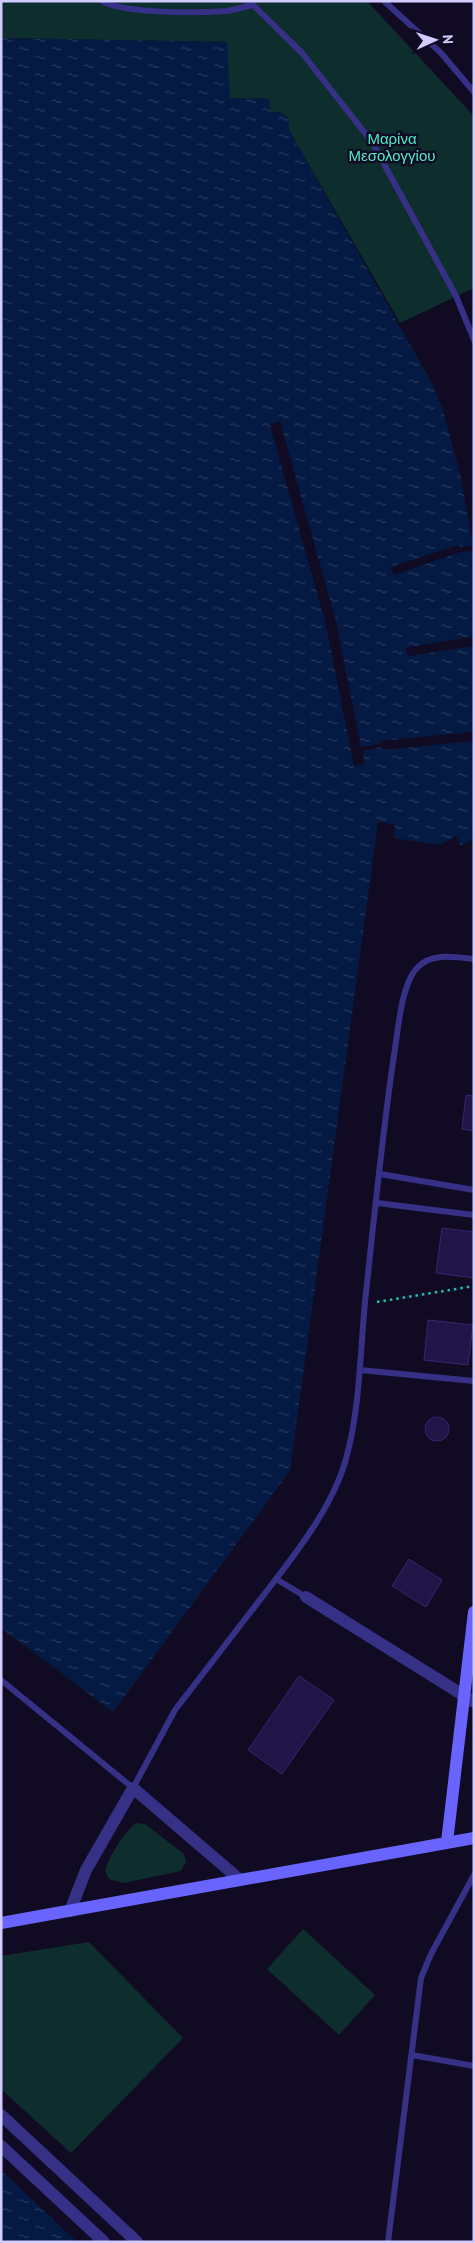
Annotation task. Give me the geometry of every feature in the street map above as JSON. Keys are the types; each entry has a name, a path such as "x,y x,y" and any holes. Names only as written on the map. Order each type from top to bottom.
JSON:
{"main road":[{"path":"447,1842 469,1699 474,1612"},
{"path":"1,1923 474,1838"}],"street":[{"path":"306,1597 469,1699"},
{"path":"70,1911 86,1870 133,1788 239,1879"},
{"path":"1,2115 137,2242"},
{"path":"1,2146 104,2242"}],"lane":[{"path":"102,1 130,9 189,11 228,11 251,3 302,53 372,142 456,296 474,340"},
{"path":"384,1 441,53 474,92"},
{"path":"1,1680 133,1788 175,1710 294,1555 338,1479 351,1437 360,1370 365,1304 386,1112 406,990 416,968 428,960 447,956 474,959"},
{"path":"380,1174 474,1190"},
{"path":"377,1203 474,1215"},
{"path":"360,1370 474,1381"},
{"path":"276,1579 306,1597"},
{"path":"388,2242 394,2180 421,1978 431,1954 474,1875"},
{"path":"412,2055 474,2066"}],"path":[{"path":"365,1304 474,1286"}],"green space":[{"name":"Μαρίνα Μεσολογγίου","path":"1,1 367,1 471,113 474,119 474,288 400,323 289,130 289,118 279,112 270,112 270,99 229,98 227,42 1,38"},
{"path":"136,1823 145,1824 184,1854 186,1862 181,1871 123,1883 109,1879 106,1874 108,1863 123,1837"},
{"path":"303,1929 375,1995 339,2035 267,1969"},
{"path":"89,1942 183,2038 71,2153 1,2089 1,1956"}],"water":[{"path":"1,38 227,42 230,98 270,99 270,112 279,112 289,118 289,130 430,380 442,407 460,473 474,550 474,838 461,846 456,836 440,845 394,838 395,824 378,822 290,1471 113,1712 1,1628"},
{"path":"1,2170 77,2242 1,2242"}],"pier":[{"path":"280,421 336,622 361,747 380,744 380,741 472,732 474,741 382,750 381,747 363,751 364,764 354,766 326,625 270,425"},
{"path":"459,545 460,547 473,545 474,551 461,552 394,575 391,567"},
{"path":"470,637 474,640 474,646 408,656 406,648"}],"building":[{"path":"466,1095 474,1096 474,1131 462,1129"},
{"path":"442,1228 474,1232 474,1278 436,1273"},
{"path":"428,1320 473,1325 468,1365 424,1360"},
{"path":"437,1417 442,1418 448,1424 448,1434 442,1440 437,1441 432,1440 426,1434 425,1429 426,1424 432,1418"},
{"path":"409,1559 442,1580 426,1607 392,1586"},
{"path":"299,1676 334,1700 282,1774 248,1750"}]}
